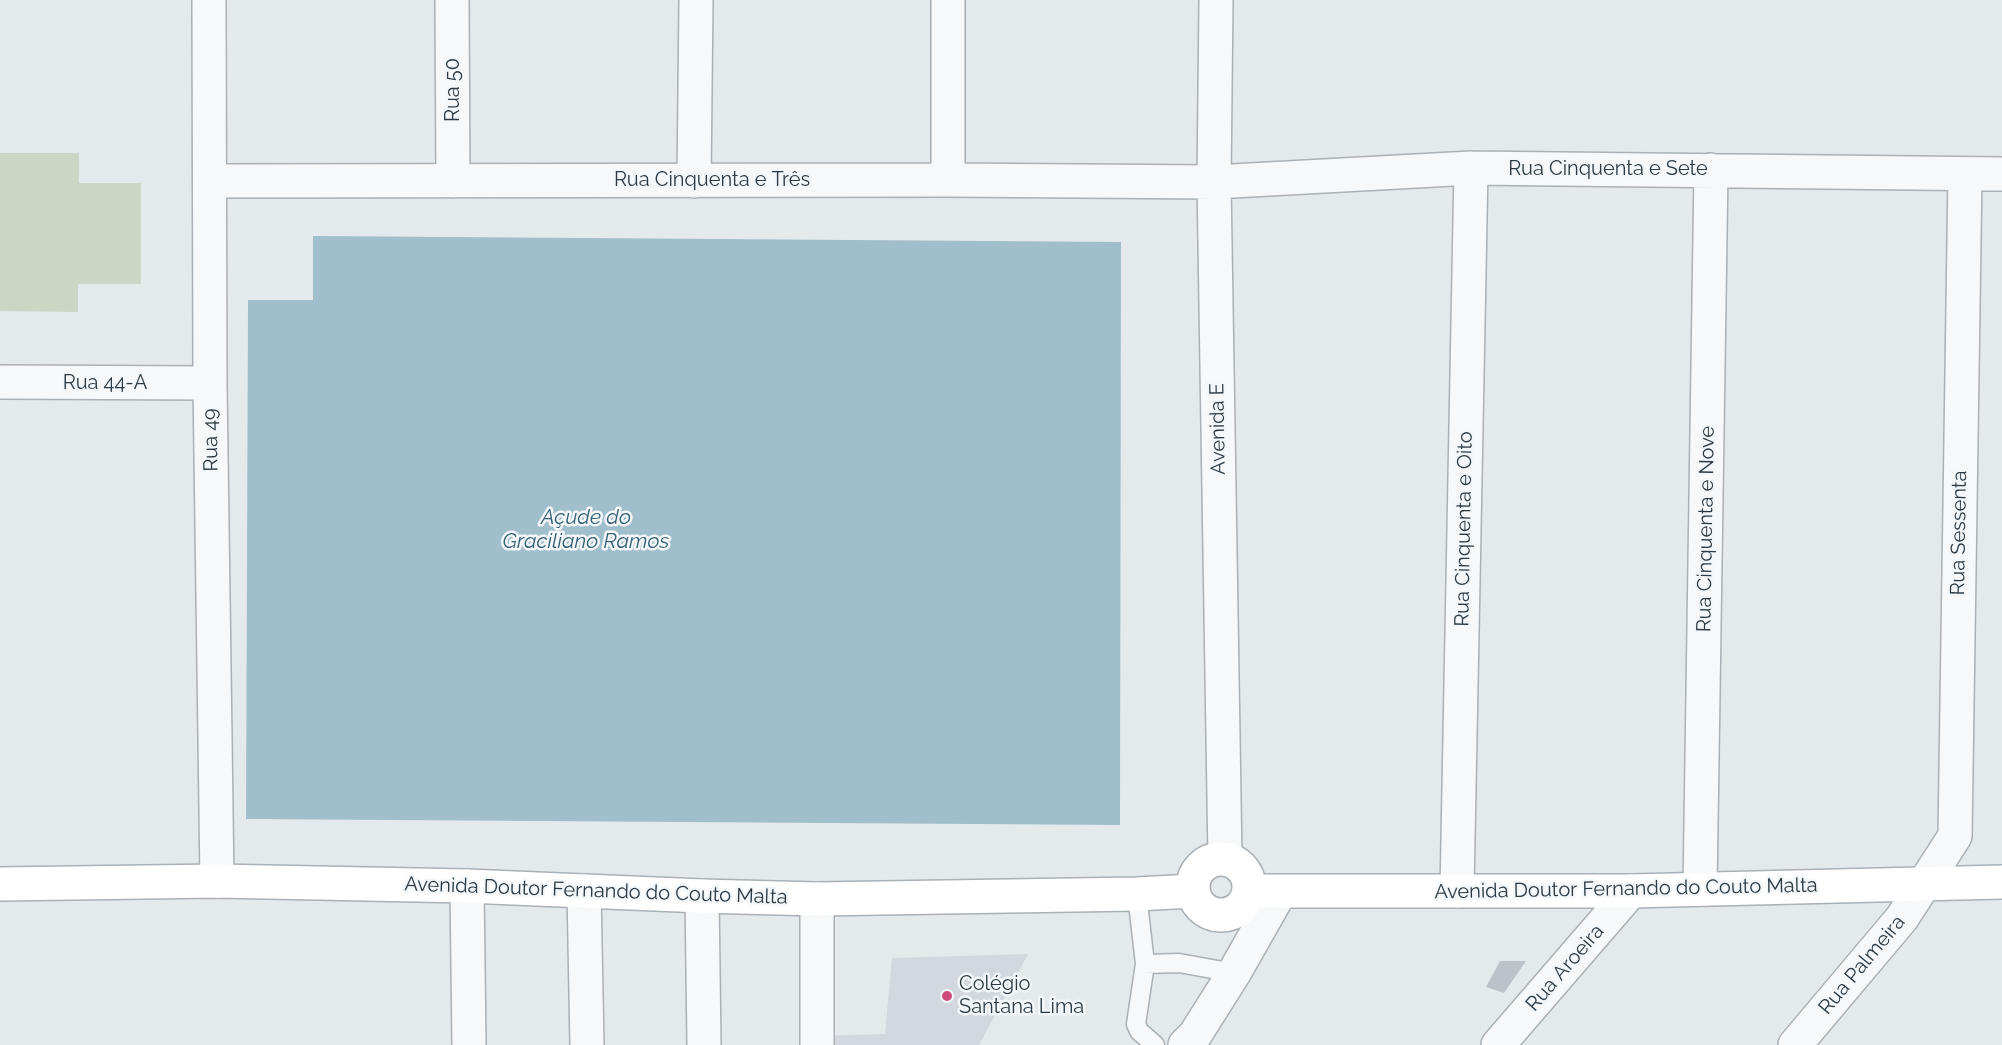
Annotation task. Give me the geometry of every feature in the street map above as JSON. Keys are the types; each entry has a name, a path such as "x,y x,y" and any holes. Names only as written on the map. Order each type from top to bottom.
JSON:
{"street":[{"name":"Rua 49","path":"209,0 210,384 217,881"},
{"name":"Rua 50","path":"453,0 453,181"},
{"path":"694,181 696,0"},
{"path":"948,0 948,180"},
{"name":"Avenida E","path":"1216,0 1214,182 1225,859"},
{"name":"Rua Cinquenta e Sete","path":"1214,182 1471,168 2002,174"},
{"name":"Rua Cinquenta e Oito","path":"1457,891 1471,168"},
{"name":"Rua Cinquenta e Nove","path":"1700,889 1712,170"},
{"name":"Rua Sessenta","path":"1925,883 1955,836 1965,174"},
{"name":"Rua Cinquenta e Três","path":"210,181 1214,182"},
{"name":"Rua 44-A","path":"0,382 210,384"},
{"path":"1225,859 1239,864 1265,892 1229,915 1213,915 1199,906 1192,891 1195,874 1208,862 1225,859"},
{"name":"Avenida Doutor Fernando do Couto Malta","path":"0,884 217,881 467,886 817,899 1137,894 1192,891"},
{"name":"Avenida Doutor Fernando do Couto Malta","path":"1265,892 1631,891 2002,882"},
{"name":"Rua Palmeira","path":"1795,1045 1902,918 1925,883"},
{"path":"467,886 469,1045"},
{"path":"584,891 587,1045"},
{"name":"Rua Aroeira","path":"1498,1045 1631,891"},
{"path":"1185,1045 1195,1035 1234,973 1265,892"},
{"path":"702,896 704,1045"},
{"path":"817,899 818,1045"}],"lane":[{"path":"1137,894 1145,964 1136,1024 1139,1031 1155,1045"},
{"path":"1145,964 1179,963 1234,973"}],"shaded area":[{"name":"Colégio Santana Lima","path":"1028,954 979,1045 818,1045 818,1036 885,1034 892,958"}],"green space":[{"path":"0,153 79,153 79,183 141,183 141,284 78,284 78,312 0,311"}],"water":[{"name":"Açude do Graciliano Ramos","path":"313,236 1121,242 1120,825 246,819 248,300 313,300"}],"building":[{"path":"1500,961 1526,961 1504,993 1486,987"}],"place":[{"name":"Colégio Santana Lima","path":"947,996"}]}
